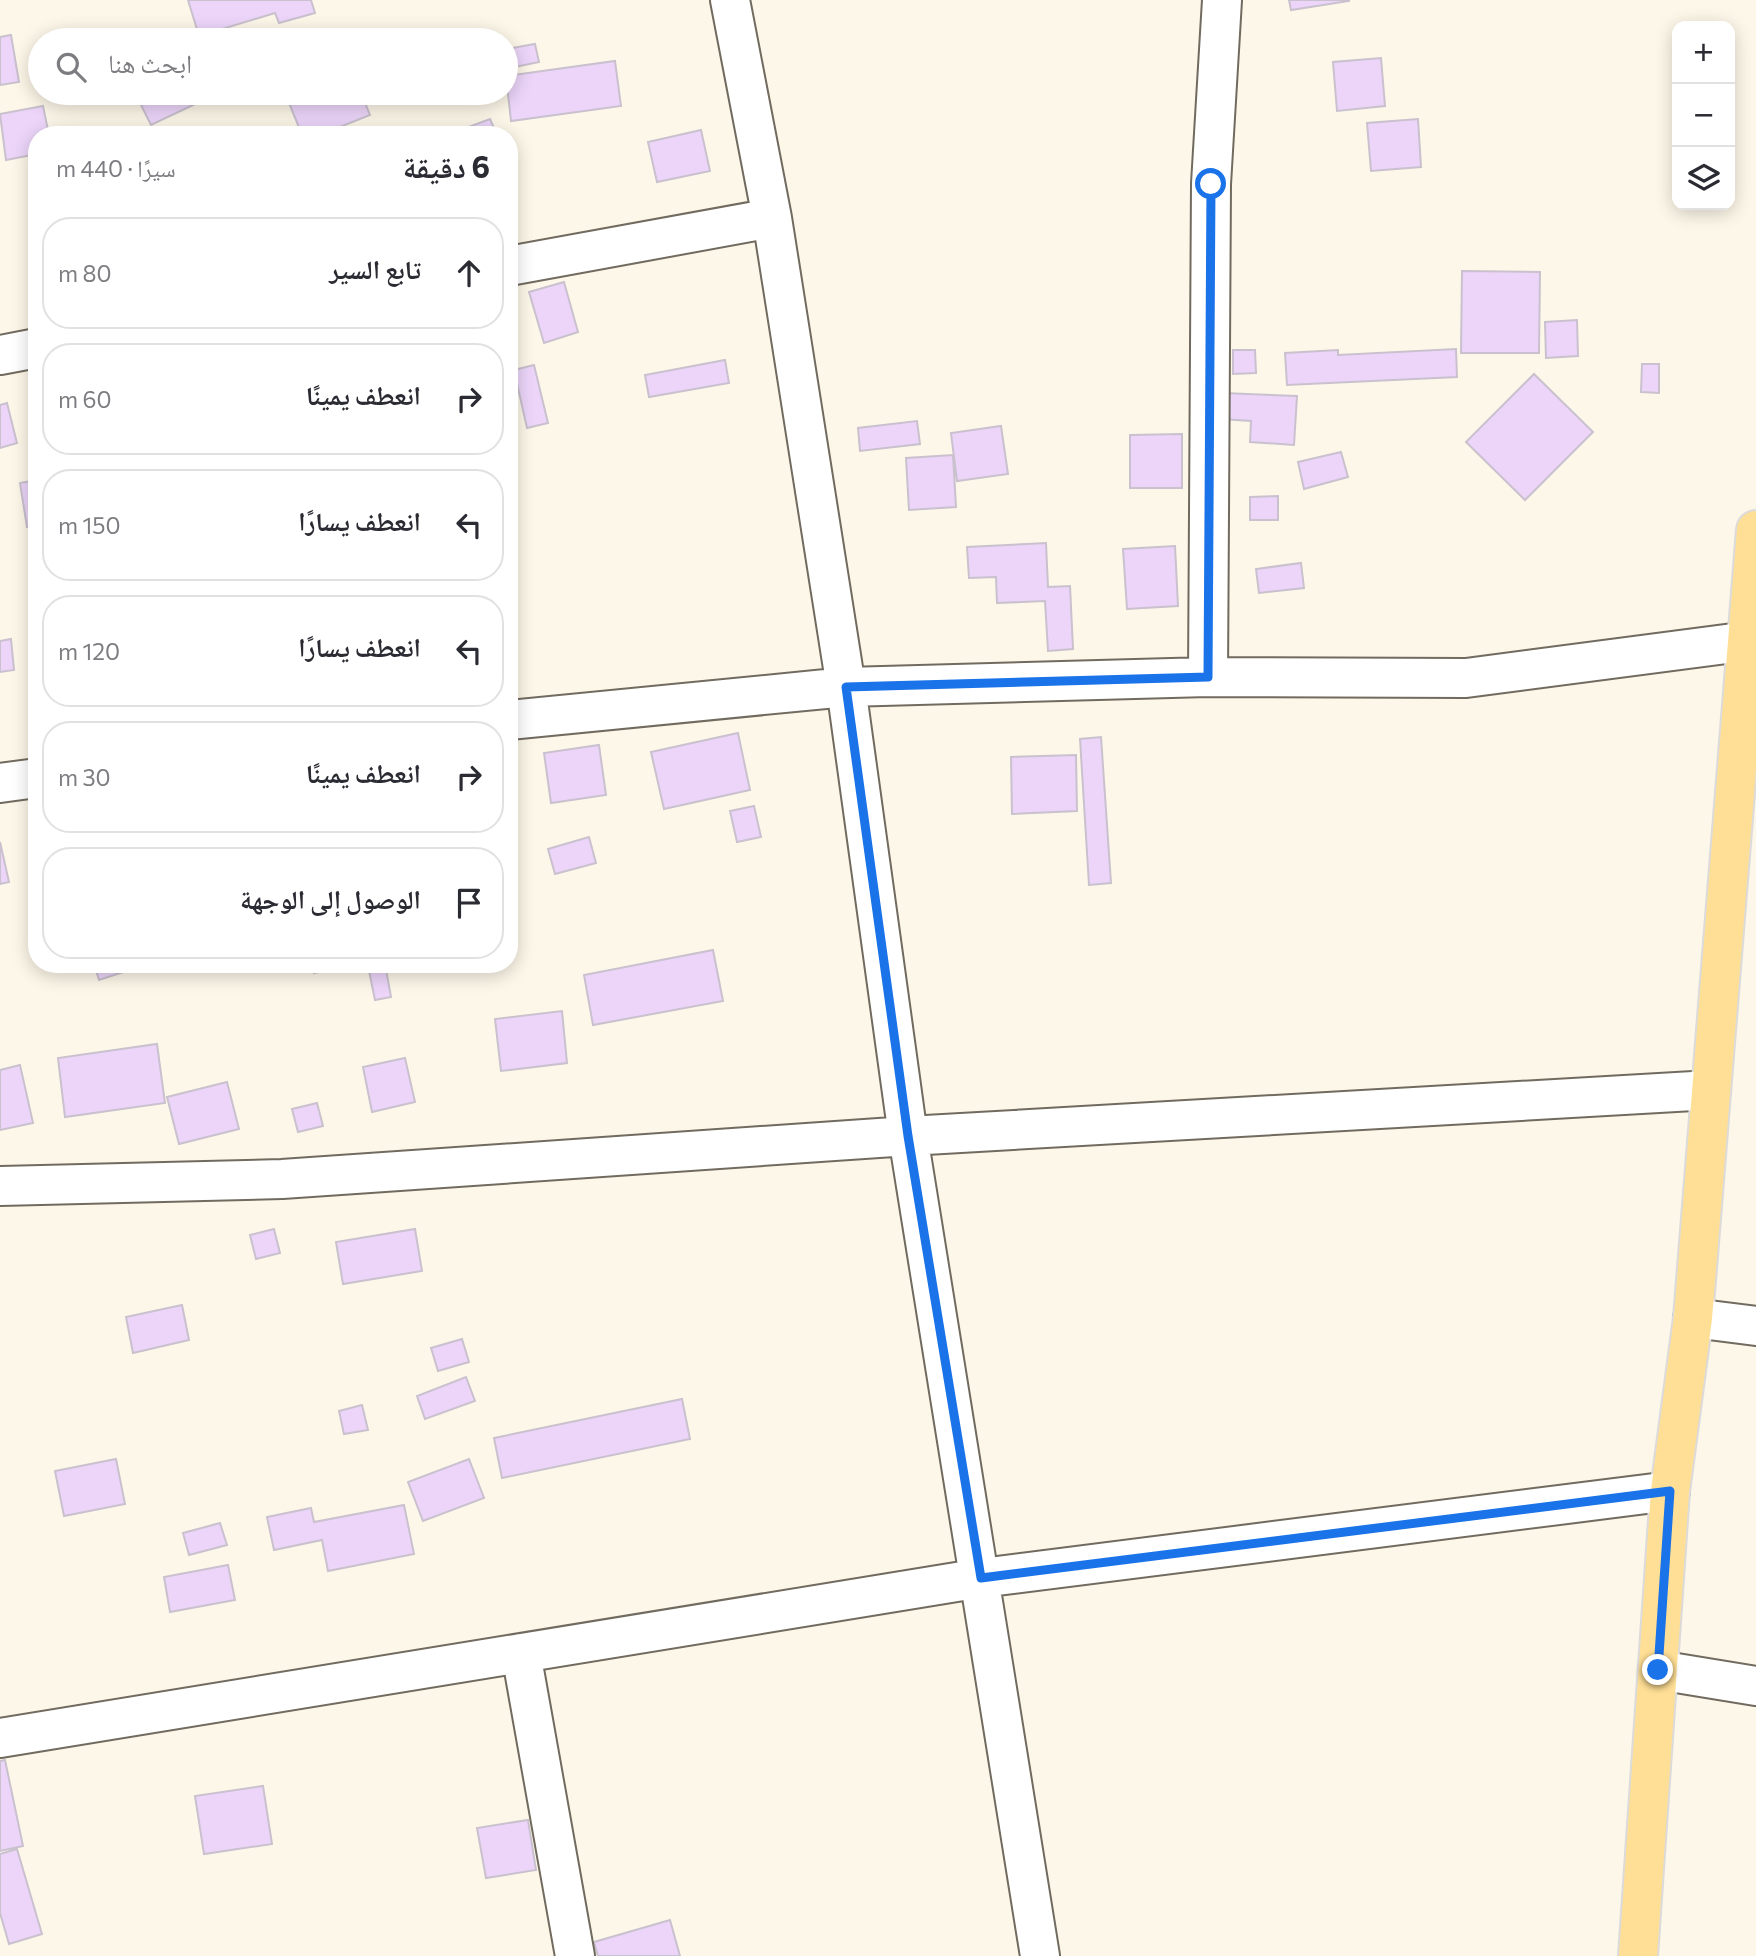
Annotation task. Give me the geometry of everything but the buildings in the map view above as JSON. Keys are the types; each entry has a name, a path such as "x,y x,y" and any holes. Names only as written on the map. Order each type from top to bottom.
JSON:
{"main road":[{"path":"1638,1956 1670,1491 1693,1318 1711,1090 1753,639 1756,530"}],"street":[{"path":"730,0 772,218 846,687 908,1136 1040,1956"},
{"path":"1208,677 1211,184 1222,0"},
{"path":"518,263 772,218"},
{"path":"0,355 28,350"},
{"path":"518,719 846,687 1208,677 1466,678 1753,639"},
{"path":"0,783 28,779"},
{"path":"0,1186 282,1179 908,1136 1711,1090"},
{"path":"1693,1318 1756,1326"},
{"path":"0,1738 981,1578 1670,1491"},
{"path":"521,1653 575,1956"},
{"path":"1658,1670 1756,1686"}],"route":[{"path":"1211,184 1208,677 846,687 908,1136 981,1578 1670,1491 1658,1670"}]}
